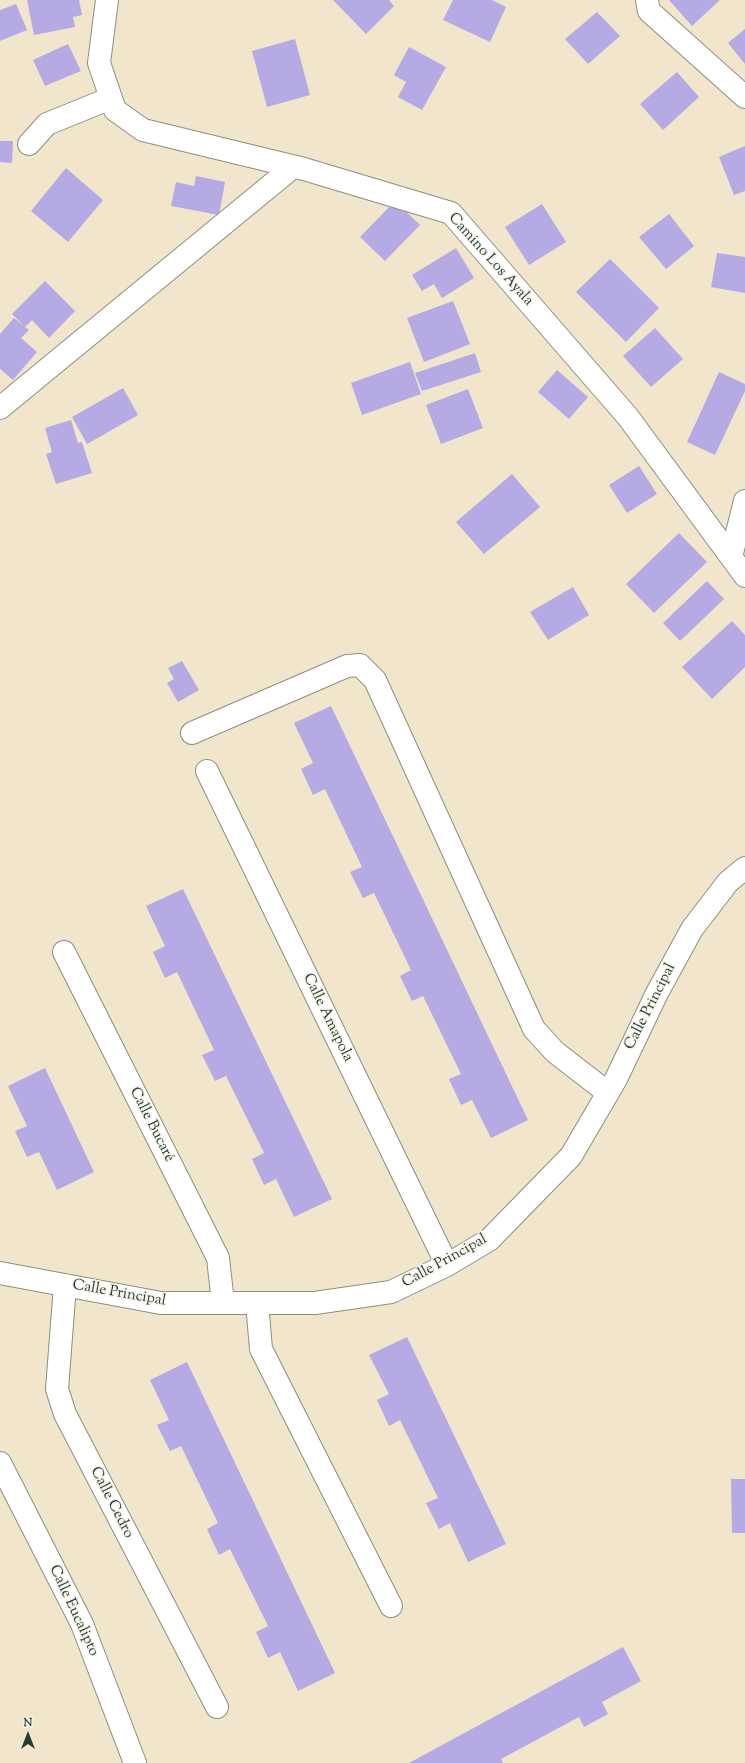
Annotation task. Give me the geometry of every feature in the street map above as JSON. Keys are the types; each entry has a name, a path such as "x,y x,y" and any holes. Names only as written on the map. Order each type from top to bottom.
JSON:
{"street":[{"name":"Camino Los Ayala","path":"106,0 99,63 116,110 143,130 293,167 451,213 628,417 745,576"},
{"path":"647,0 649,11 745,97"},
{"path":"29,144 47,124 111,98"},
{"path":"0,408 293,167"},
{"path":"731,557 745,501"},
{"path":"192,733 347,666 360,665 375,680 534,1029 555,1052 608,1093"},
{"name":"Calle Amapola","path":"207,771 447,1265"},
{"name":"Calle Principal","path":"2,1269 65,1285 161,1303 315,1303 391,1292 447,1265 489,1240 571,1156 608,1093 656,993 692,929 728,882 745,868"},
{"name":"Calle Bucaré","path":"64,952 218,1258 223,1303"},
{"name":"Calle Cedro","path":"65,1285 57,1389 65,1414 217,1707"},
{"path":"257,1303 261,1350 391,1606"},
{"name":"Calle Eucalipto","path":"0,1463 82,1624 135,1763"}],"building":[{"path":"27,0 79,0 82,15 73,17 75,27 34,35"},
{"path":"333,0 389,0 394,6 366,34"},
{"path":"453,0 492,0 506,7 490,42 443,20"},
{"path":"669,0 720,0 692,26"},
{"path":"16,4 27,30 0,41 0,10"},
{"path":"597,12 620,36 588,64 565,39"},
{"path":"745,29 745,64 728,43"},
{"path":"295,39 310,95 267,107 252,51"},
{"path":"68,44 81,71 45,86 33,60"},
{"path":"409,47 446,67 422,110 398,97 406,82 394,75"},
{"path":"677,72 699,97 663,130 640,104"},
{"path":"0,141 13,141 12,163 0,162"},
{"path":"745,146 745,191 734,195 719,157"},
{"path":"66,168 103,200 68,242 31,211"},
{"path":"196,176 225,182 219,215 171,206 176,182 194,186"},
{"path":"395,201 420,225 385,261 360,237"},
{"path":"542,204 566,242 529,265 505,227"},
{"path":"669,214 694,246 666,269 639,237"},
{"path":"456,248 474,278 442,298 434,284 422,291 412,275"},
{"path":"717,253 745,257 745,293 711,287"},
{"path":"610,259 659,308 626,342 576,292"},
{"path":"45,281 75,311 49,338 32,320 25,327 12,314"},
{"path":"453,301 470,344 424,362 407,318"},
{"path":"14,318 29,330 21,338 37,352 13,380 0,369 0,334"},
{"path":"655,328 683,359 651,387 623,356"},
{"path":"475,353 481,372 422,391 415,373"},
{"path":"410,362 421,394 362,415 351,383"},
{"path":"557,370 588,397 569,419 538,392"},
{"path":"719,372 745,384 745,391 715,455 687,442"},
{"path":"123,388 138,415 87,444 72,417"},
{"path":"468,389 483,428 441,444 426,405"},
{"path":"71,420 78,443 82,442 92,473 56,484 46,454 52,452 45,428"},
{"path":"639,466 657,494 627,513 609,485"},
{"path":"512,474 540,507 484,554 456,522"},
{"path":"679,533 707,562 654,613 626,584"},
{"path":"707,581 724,599 680,641 663,623"},
{"path":"573,587 589,615 548,640 530,612"},
{"path":"732,621 745,635 745,667 712,699 682,667"},
{"path":"182,661 199,690 178,702 167,683 174,679 168,668"},
{"path":"331,706 528,1120 491,1138 472,1100 461,1105 449,1079 461,1074 423,996 412,1001 400,976 411,970 374,893 363,898 350,872 362,867 325,789 313,795 301,769 313,763 294,723"},
{"path":"183,889 332,1199 294,1217 276,1179 264,1185 252,1159 264,1153 226,1076 215,1081 202,1055 214,1050 177,972 165,978 153,952 165,946 146,906"},
{"path":"45,1068 94,1172 57,1190 39,1152 27,1157 15,1131 27,1126 8,1086"},
{"path":"407,1337 506,1544 468,1562 450,1523 439,1529 426,1503 438,1498 400,1420 389,1426 377,1400 389,1394 369,1355"},
{"path":"187,1362 335,1673 298,1691 280,1652 268,1658 256,1632 268,1626 230,1549 219,1555 207,1529 218,1523 181,1446 170,1451 157,1425 169,1420 150,1380"},
{"path":"731,1479 745,1479 745,1533 732,1533"},
{"path":"623,1647 641,1681 602,1702 608,1714 584,1727 579,1717 501,1759 503,1763 409,1763"}]}
